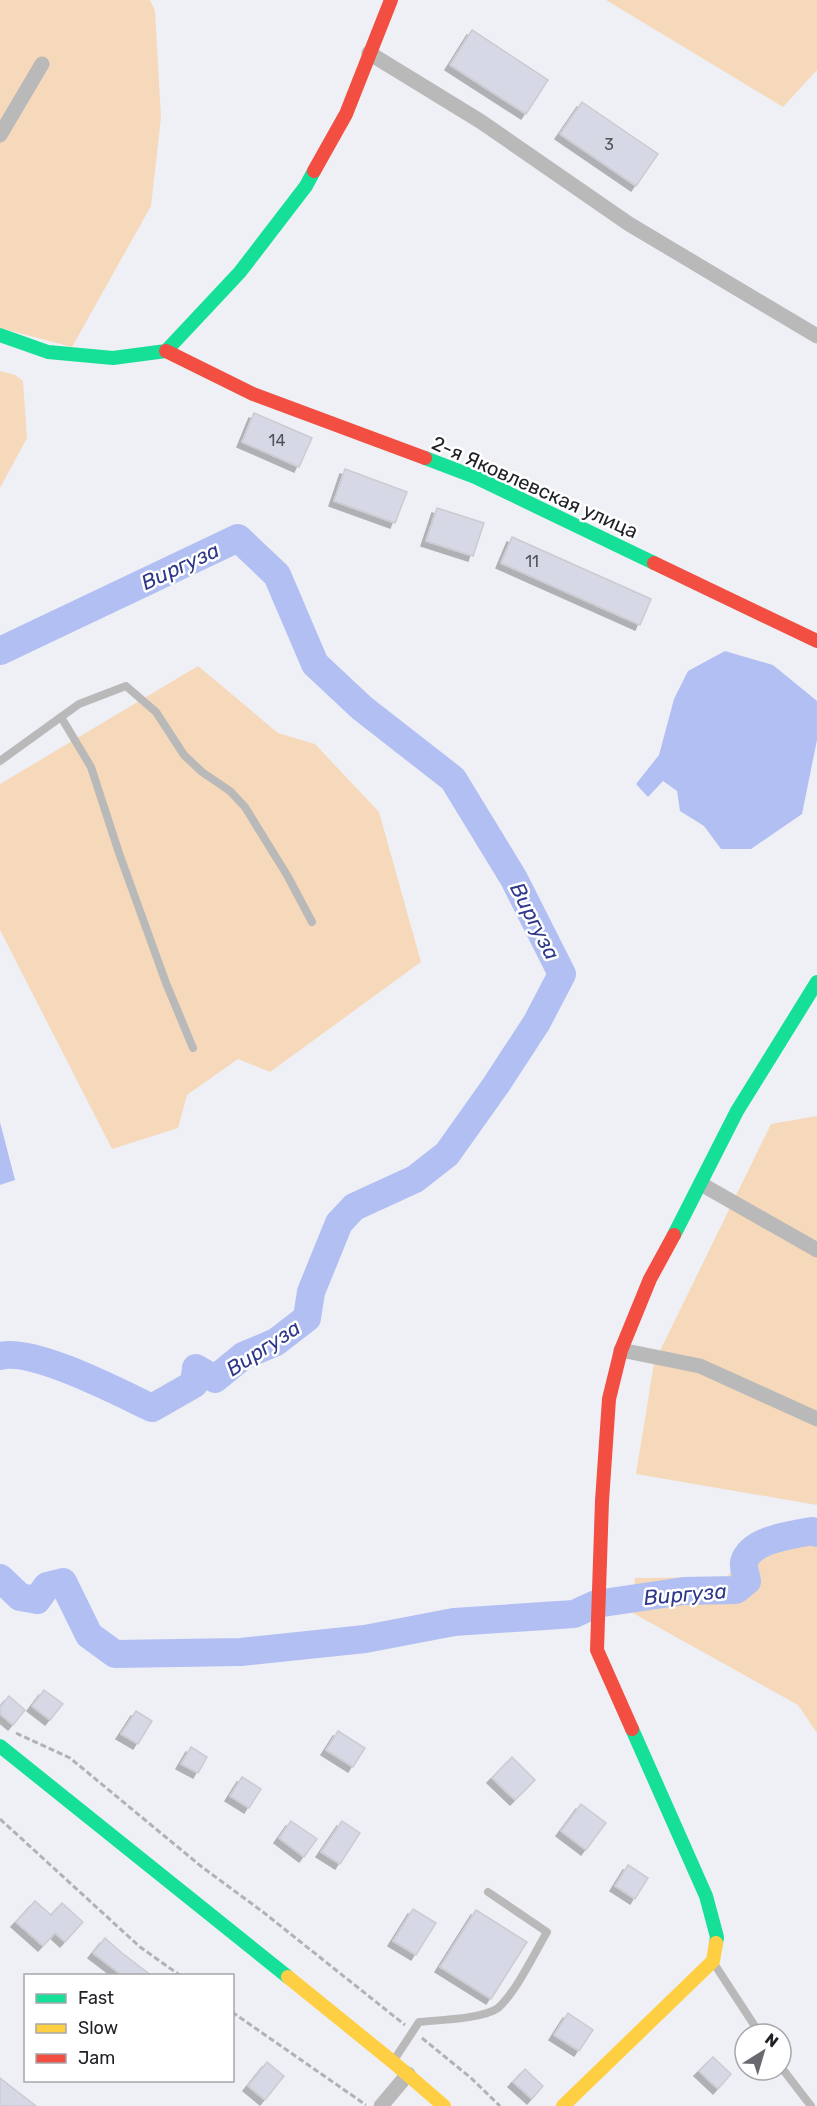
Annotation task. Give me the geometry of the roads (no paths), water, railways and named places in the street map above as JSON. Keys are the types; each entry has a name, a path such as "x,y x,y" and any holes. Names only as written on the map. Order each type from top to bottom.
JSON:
{"street":[{"path":"0,335 48,352 113,358 166,351 240,272 306,186 346,114 391,0"},
{"path":"369,53 480,121 629,224 817,336"},
{"path":"0,135 42,64"},
{"name":"2-я Яковлевская улица","path":"166,351 253,394 475,477 817,641"},
{"path":"563,2106 713,1961 717,1936 706,1896 597,1650 602,1501 609,1399 621,1350 650,1279 737,1112 817,982"},
{"path":"701,1184 817,1250"},
{"path":"621,1350 700,1366 817,1419"},
{"path":"0,1746 408,2074 444,2106"},
{"path":"381,2106 408,2074"}],"lane":[{"path":"0,761 79,704 126,686 156,712 184,755 202,772 230,791 245,807 287,875 312,922"},
{"path":"61,717 91,767 118,853 165,983 193,1047"},
{"path":"393,2062 419,2022 482,2014 497,2008 515,1985 547,1932 488,1892"},
{"path":"713,1961 752,2022"},
{"path":"793,2082 811,2106"}],"water":[{"path":"725,651 773,665 817,701 817,740 802,814 751,849 721,849 704,826 680,811 677,791 663,781 648,797 636,784 659,755 674,699 688,671"},
{"path":"0,1122 15,1180 0,1185"}],"waterway":[{"name":"Виргуза","path":"0,651 238,538 277,575 315,664 362,708 453,779 514,879 562,974 537,1022 447,1154 415,1179 354,1207 339,1223 311,1292 307,1318 276,1342 243,1356 215,1379 196,1368 194,1384 152,1408 54,1365 33,1358 15,1355 0,1356"},
{"name":"Виргуза","path":"0,1578 20,1597 37,1600 47,1586 63,1582 89,1635 115,1654 241,1652 365,1639 454,1622 574,1614 596,1604 684,1591 736,1590 747,1581 744,1562 755,1548 773,1539 812,1531 817,1533"}]}
